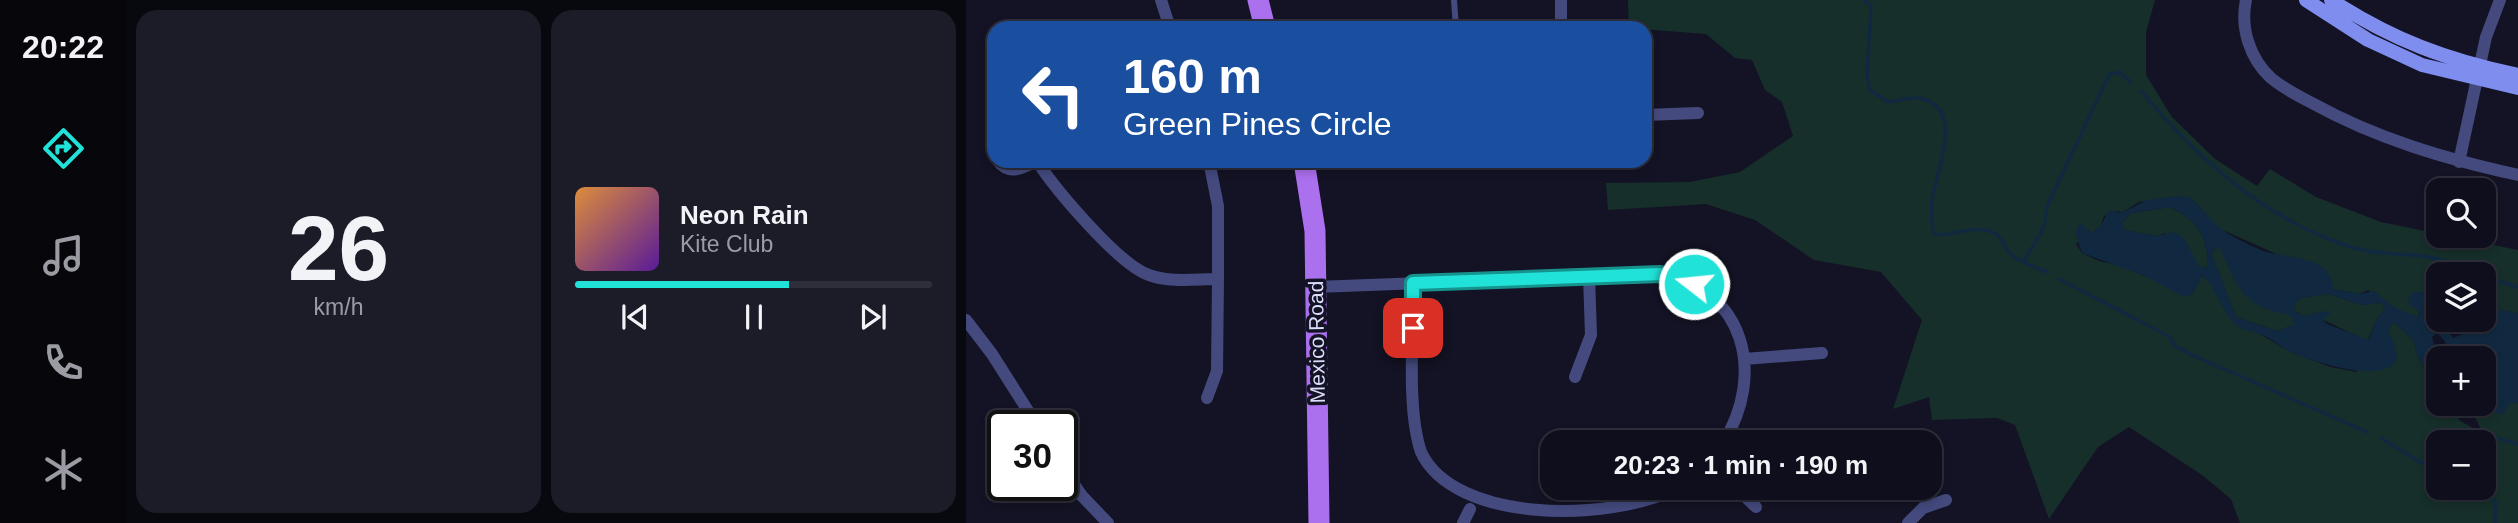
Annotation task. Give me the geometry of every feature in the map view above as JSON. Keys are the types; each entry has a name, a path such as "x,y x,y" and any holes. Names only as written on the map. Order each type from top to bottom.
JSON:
{"main road":[{"path":"1258,0 1263,21"},
{"name":"Mexico Road","path":"1305,168 1315,232 1319,523"}],"street":[{"path":"1161,0 1168,21"},
{"path":"1561,0 1561,21"},
{"path":"2246,0 2246,38 2254,55 2271,78 2316,106 2371,132 2459,162 2518,175"},
{"path":"2306,0 2395,54 2422,65 2478,73 2518,75"},
{"path":"2331,0 2405,43 2518,88"},
{"path":"2459,162 2478,73 2500,0"},
{"path":"1652,115 1698,113"},
{"path":"1003,168 1012,171 1020,168"},
{"path":"1043,168 1119,256 1141,272 1162,279 1218,279"},
{"path":"1207,398 1217,371 1218,206 1210,168"},
{"path":"1316,287 1660,274 1694,284 1709,293 1731,317 1738,333 1744,359 1740,402 1728,430"},
{"path":"1575,377 1591,335 1589,276"},
{"path":"1413,283 1417,438 1421,455 1435,478 1454,498 1485,515"},
{"path":"966,320 992,354 1027,410"},
{"path":"1744,359 1822,353"},
{"path":"1078,490 1108,523"},
{"path":"1521,521 1607,519 1655,500"},
{"path":"1748,500 1756,507"},
{"path":"1908,523 1923,508 1945,500"},
{"path":"1463,523 1470,509"}],"lane":[{"path":"1454,0 1456,21"}],"green space":[{"path":"1628,0 2155,0 2146,32 2146,75 2172,117 2215,159 2257,186 2270,169 2316,197 2381,222 2426,231 2426,248 2496,248 2496,246 2518,250 2518,313 2496,309 2496,262 2426,262 2426,294 2419,292 2419,317 2412,316 2368,290 2359,294 2333,289 2274,253 2216,227 2197,204 2180,196 2139,202 2122,213 2117,211 2104,216 2101,225 2092,233 2088,231 2076,244 2082,253 2099,261 2119,265 2172,290 2192,295 2202,275 2214,287 2235,324 2262,335 2290,352 2331,367 2356,372 2391,338 2388,329 2394,322 2413,340 2418,358 2426,371 2426,416 2456,416 2476,430 2426,430 2426,500 2496,500 2496,430 2481,430 2474,416 2496,416 2496,400 2518,402 2518,523 2240,523 2231,499 2202,475 2129,427 2098,447 2049,519 2015,425 1997,418 1932,420 1929,397 1893,409 1922,320 1881,272 1814,260 1755,220 1706,204 1608,210 1606,183 1690,182 1740,172 1793,136 1782,102 1765,90 1752,60 1735,58 1706,34 1652,30 1652,21 1629,21"},
{"path":"2170,207 2187,217 2199,230 2206,246 2208,266 2198,266 2165,233 2156,236 2124,230 2122,222 2131,213"},
{"path":"2219,246 2245,295 2286,312 2294,319 2294,325 2277,331 2236,317 2211,253"},
{"path":"2329,294 2361,305 2381,303 2385,309 2376,321 2368,340 2326,321 2303,316 2294,310 2295,303 2301,298"}],"water":[{"path":"2190,197 2216,224 2237,239 2263,251 2307,260 2325,269 2331,278 2333,289 2359,294 2374,291 2392,306 2418,317 2420,312 2410,305 2408,298 2412,293 2426,294 2426,332 2449,332 2453,338 2463,332 2496,332 2496,309 2518,313 2518,402 2508,405 2503,415 2496,412 2496,346 2446,346 2445,341 2437,333 2432,337 2435,346 2426,346 2426,371 2418,358 2413,340 2394,322 2388,329 2397,352 2392,365 2381,370 2366,371 2329,365 2297,355 2265,336 2238,327 2202,275 2192,295 2184,297 2143,275 2082,253 2075,233 2080,222 2092,233 2101,225 2109,210 2122,213 2147,200","holes":["2170,207 2194,223 2203,238 2208,266 2205,268 2198,266 2185,239 2174,232 2156,236 2124,230 2122,222 2131,213","2219,246 2241,290 2264,308 2290,316 2294,319 2294,325 2277,331 2236,317 2211,253","2329,294 2361,305 2381,303 2385,309 2376,321 2369,340 2327,324 2323,320 2331,313 2324,311 2303,316 2294,310 2295,303 2301,298"]}],"waterway":[{"path":"1864,0 1871,6 1867,76 1870,90 1888,102 1911,98 1926,100 1937,107 1943,116 1945,143 1932,199 1933,233 1946,235 1975,229 1992,232 2013,256 2048,272"},
{"path":"2024,261 2044,227 2047,206 2109,75 2119,72 2131,82"},
{"path":"2141,91 2210,163 2236,185 2292,222 2354,248 2447,262"},
{"path":"2059,279 2170,337 2175,346 2190,354 2367,432"},
{"path":"2496,281 2518,287"},
{"path":"2381,438 2421,463 2426,462"},
{"path":"2496,438 2518,444"},
{"path":"2494,500 2495,523"}],"route":[{"path":"1413,328 1413,283 1660,274 1694,284"}]}
